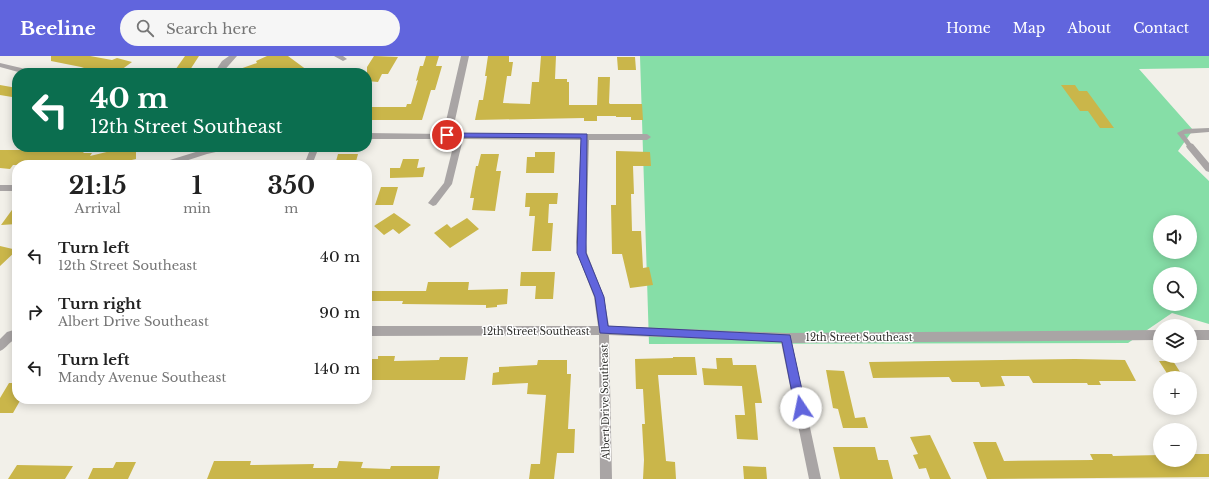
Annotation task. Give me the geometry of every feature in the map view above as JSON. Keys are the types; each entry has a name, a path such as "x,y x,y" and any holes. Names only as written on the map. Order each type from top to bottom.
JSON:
{"street":[{"path":"222,68 233,56"},
{"path":"447,135 465,56"},
{"path":"0,65 12,68"},
{"path":"372,136 447,135 647,137"},
{"path":"433,203 448,184 460,136"},
{"name":"Albert Drive Southeast","path":"585,136 582,253 599,297 604,330 606,479"},
{"path":"1190,146 1209,169"},
{"path":"176,160 198,152"},
{"path":"0,188 12,188"},
{"name":"12th Street Southeast","path":"372,331 604,330 786,338 1153,336"},
{"path":"1197,335 1209,335"},
{"path":"786,338 815,479"}],"lane":[{"path":"1190,146 1180,133 1185,131 1209,130"}],"green space":[{"path":"640,56 1209,56 1209,68 1139,69 1193,130 1178,151 1209,181 1209,324 1197,320 1197,319 1172,313 1163,319 1153,319 1153,326 1128,343 649,344"}],"building":[{"path":"51,56 90,56 112,60 117,58 132,62 124,68 84,68 51,61"},
{"path":"185,56 199,56 191,68 177,68"},
{"path":"267,56 288,56 304,68 243,68 257,63 256,61"},
{"path":"374,56 398,57 388,74 382,74 378,82 372,81 372,68 367,67"},
{"path":"426,56 439,56 436,66 442,66 435,90 431,90 422,120 372,120 372,107 406,107 407,104 411,104 418,80 416,81 420,66 423,66"},
{"path":"488,56 509,56 509,62 513,62 511,76 507,76 503,103 530,104 532,82 539,82 541,56 556,56 555,79 567,79 567,82 569,82 569,105 597,105 598,77 610,77 609,103 642,104 643,120 631,120 631,117 597,116 597,121 584,121 584,118 475,120 479,100 483,100 487,76 485,76"},
{"path":"617,57 635,57 636,70 618,70"},
{"path":"0,85 12,87 12,97 0,95"},
{"path":"1061,85 1075,85 1079,91 1087,91 1114,128 1100,128 1088,111 1080,111"},
{"path":"0,150 12,150 12,152 92,153 90,156 107,152 136,152 136,159 132,160 12,160 12,166 10,169 0,168"},
{"path":"616,151 650,152 651,166 633,166 634,194 631,194 632,231 641,231 643,268 649,267 653,285 630,288 622,254 612,254 611,205 616,205"},
{"path":"535,152 555,152 554,173 526,173 527,157 535,157"},
{"path":"338,154 358,154 356,160 336,160"},
{"path":"481,154 499,154 496,171 501,171 495,211 472,210 474,198 470,198 476,166 478,166"},
{"path":"403,159 419,159 417,168 425,167 423,177 390,178 390,168 400,168"},
{"path":"381,187 398,187 393,205 375,205"},
{"path":"526,193 558,193 557,204 549,204 548,223 553,223 551,251 532,251 535,216 529,216 530,207 525,207"},
{"path":"12,210 12,224 1,225"},
{"path":"394,213 411,225 399,234 393,229 384,235 374,226"},
{"path":"467,218 479,229 450,248 434,233 447,224 451,228"},
{"path":"0,246 12,249 12,255 0,266"},
{"path":"521,272 555,272 553,299 535,299 536,286 520,286"},
{"path":"428,282 469,282 468,290 508,289 507,304 486,308 486,305 402,304 403,301 372,301 372,291 426,291"},
{"path":"378,356 395,356 394,361 439,360 440,357 468,357 465,380 372,380 372,359 378,359"},
{"path":"695,357 697,375 658,375 666,461 675,462 676,479 643,479 644,460 642,424 645,424 643,389 636,389 635,359"},
{"path":"716,358 732,358 733,365 756,365 762,403 755,403 758,440 737,439 735,415 745,415 742,386 704,385 702,368 717,369"},
{"path":"1075,359 1125,360 1136,381 1099,381 1101,385 1088,385 1087,383 1033,383 1029,376 1001,376 1005,386 981,387 979,382 952,382 949,377 873,378 869,362"},
{"path":"538,360 567,360 567,374 571,374 568,429 575,429 574,453 557,453 554,479 529,479 531,464 540,464 546,395 527,394 528,383 492,385 493,373 499,372 499,367 537,365"},
{"path":"1160,363 1174,363 1179,371 1165,371"},
{"path":"826,370 844,371 855,418 865,417 868,428 843,428 838,409 833,408"},
{"path":"9,383 12,383 12,404 18,404 13,413 0,413 0,398"},
{"path":"930,435 951,479 930,479 926,468 919,469 913,455 918,454 910,437"},
{"path":"973,442 996,442 1004,461 1093,460 1090,454 1112,454 1113,456 1153,455 1153,467 1197,467 1197,454 1209,454 1209,477 987,479"},
{"path":"833,447 875,447 878,460 888,460 893,479 840,479"},
{"path":"214,461 251,461 250,465 314,464 313,468 337,468 339,461 363,462 361,468 390,469 391,466 440,466 438,479 207,479"},
{"path":"116,462 136,462 128,479 88,479 93,468 113,468"},
{"path":"17,465 73,466 65,479 8,479"},
{"path":"743,466 766,467 767,479 744,479"}],"route":[{"path":"447,135 585,136 581,242 582,253 599,297 604,330 786,338 801,408"}]}
